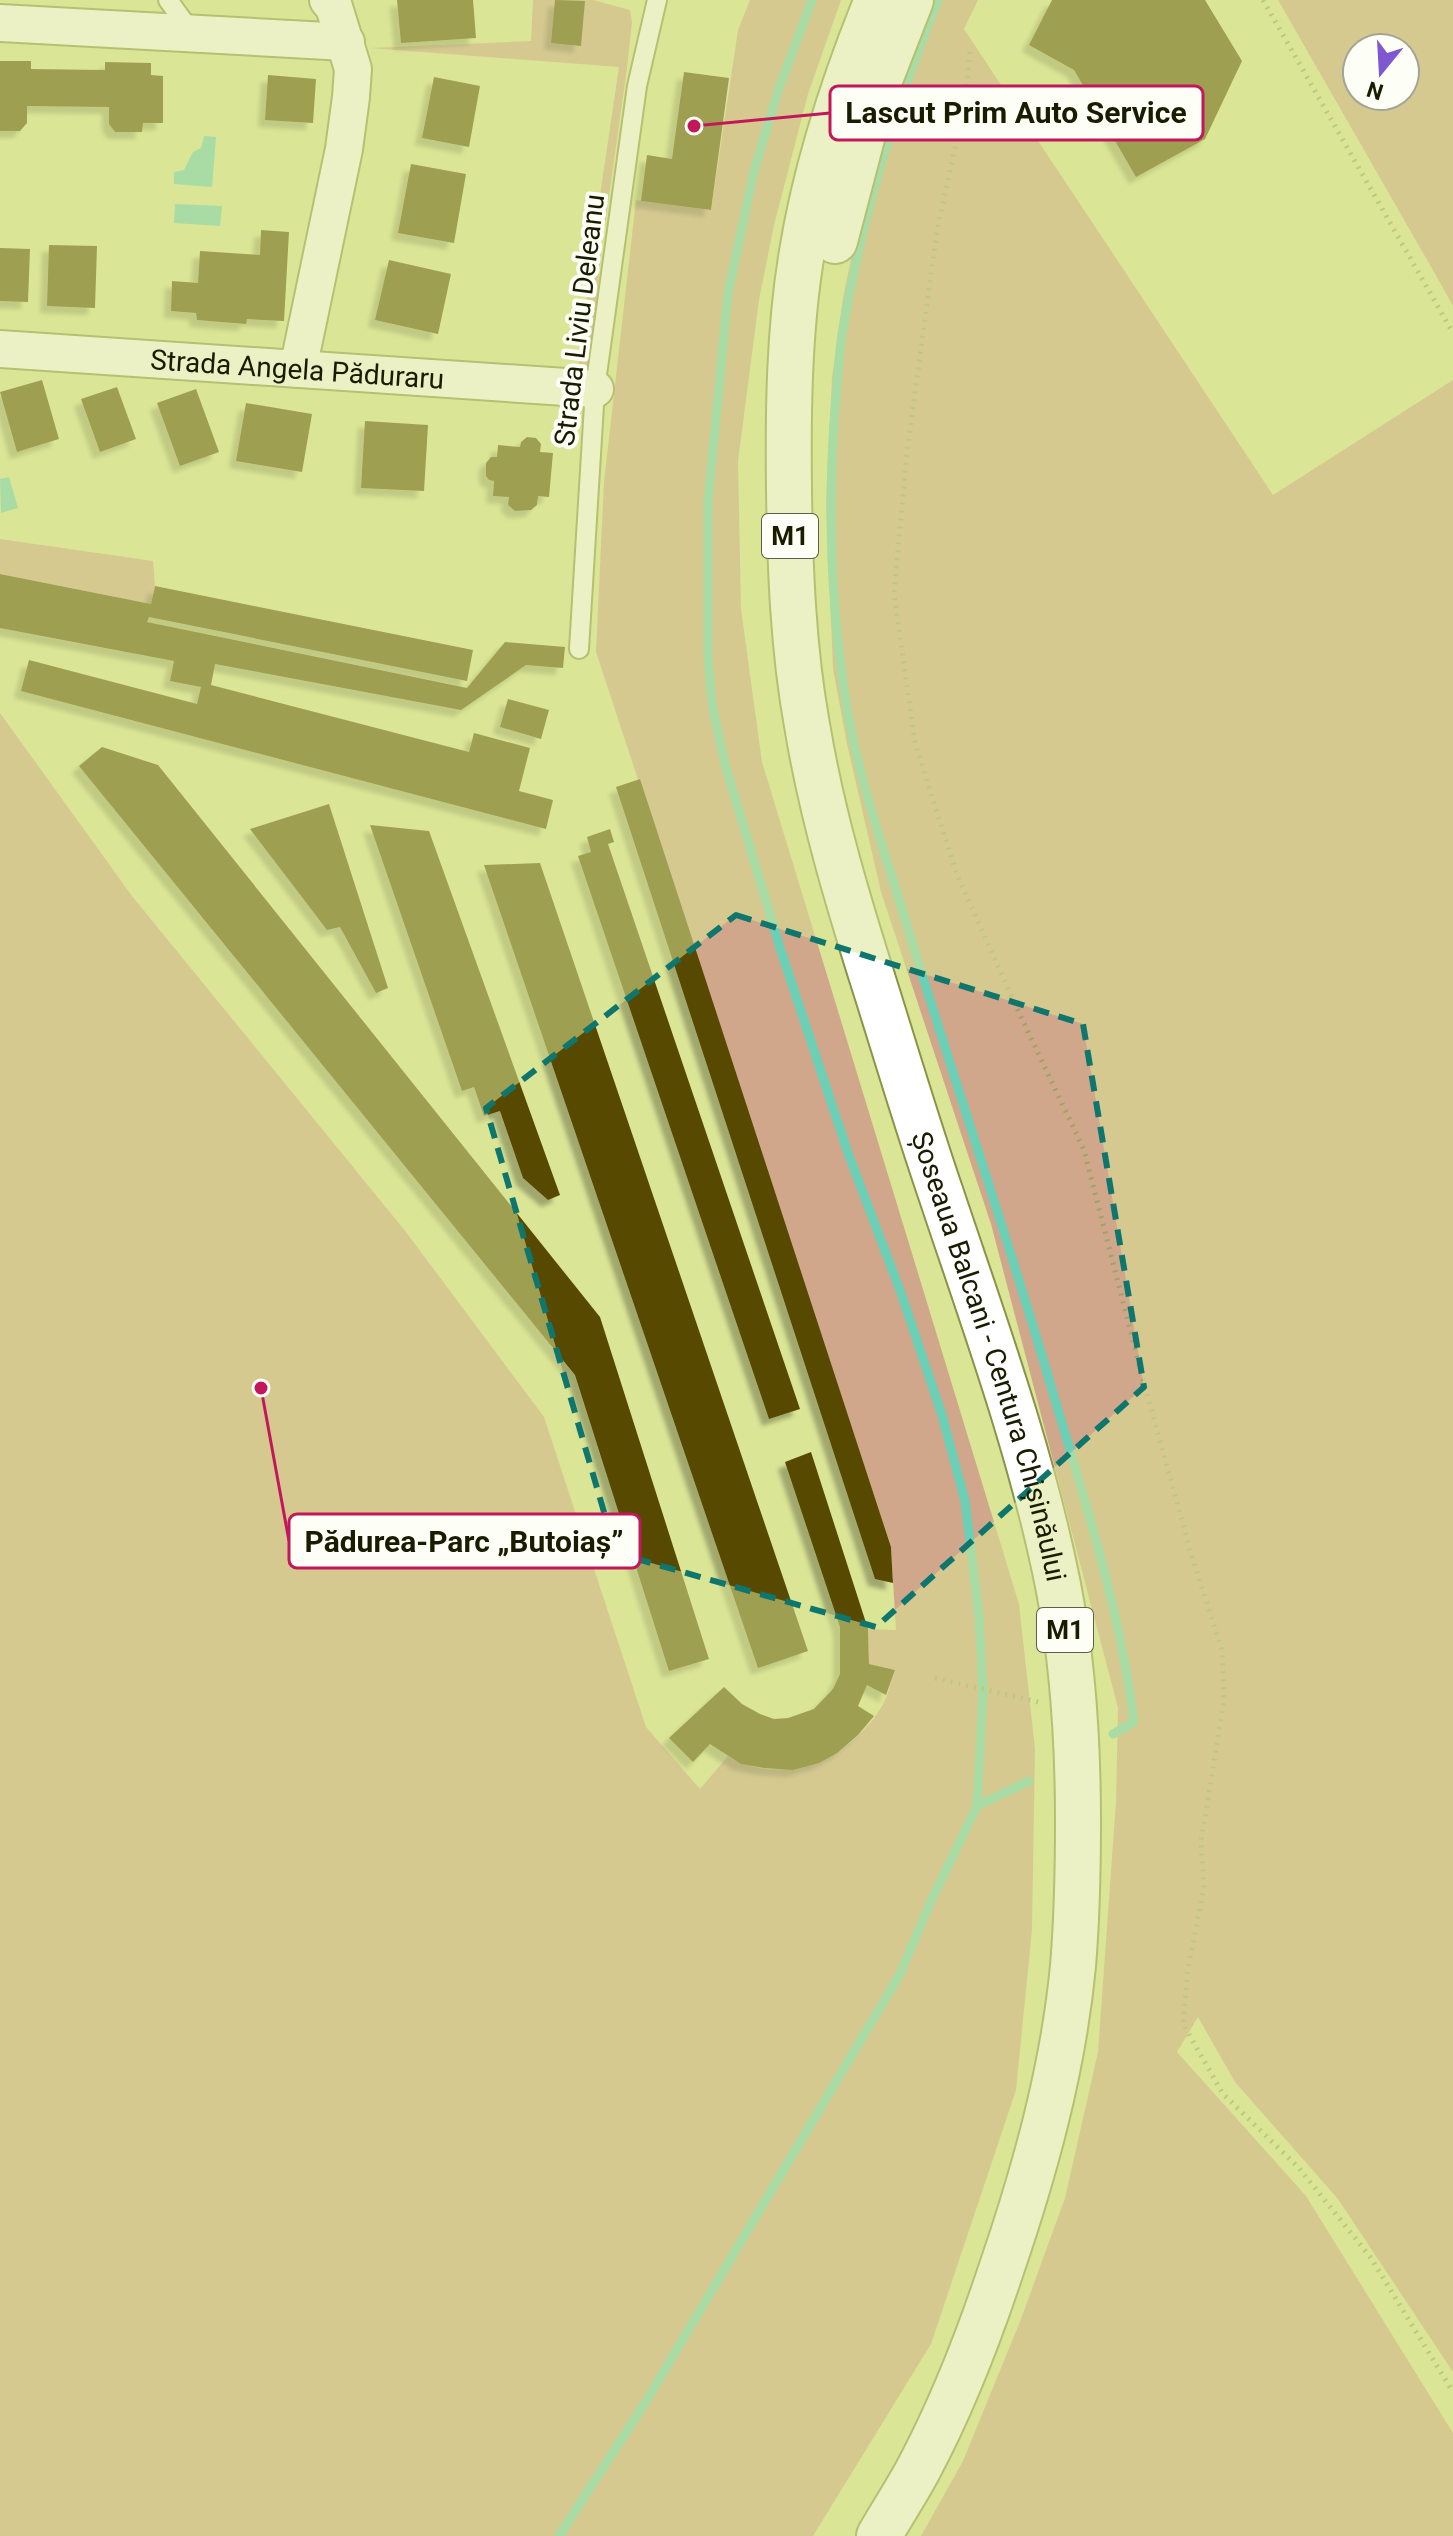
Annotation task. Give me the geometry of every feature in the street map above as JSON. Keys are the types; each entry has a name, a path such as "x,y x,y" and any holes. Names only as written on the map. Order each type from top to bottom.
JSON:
{"highway":[{"name":"M1","path":"792,347 786,257 807,164 830,85 862,0"},
{"name":"Șoseaua Balcani - Centura Chișinăului","path":"877,0 852,63 821,163 801,254 788,421 790,551 806,724 825,814 849,903 932,1168 1011,1399 1036,1487 1066,1632 1078,1777 1078,1882 1072,1969 1060,2053 1038,2153 1002,2269 960,2380 920,2466 879,2536"},
{"name":"M1","path":"792,347 853,114 873,51 894,0"},
{"name":"Șoseaua Balcani - Centura Chișinăului","path":"792,347 830,263 872,100 911,0"}],"street":[{"path":"298,369 344,149 351,97 353,69 346,42 328,0"},
{"path":"0,23 346,42"},
{"name":"Strada Angela Păduraru","path":"0,349 595,389"}],"lane":[{"path":"168,0 192,33"},
{"name":"Strada Liviu Deleanu","path":"579,649 595,389 637,86 657,0"}],"path":[{"path":"1263,0 1453,333"},
{"path":"970,52 964,107 937,230 907,452 894,594 915,743 957,875 1084,1150 1192,1557 1222,1650 1224,1700 1201,1842 1204,1888 1188,1968 1183,2024 1223,2094 1299,2168 1371,2258 1453,2392"},
{"path":"935,1678 995,1690"}],"highlighted area":[{"path":"736,915 1083,1024 1144,1387 876,1627 616,1553 486,1108"}],"shaded area":[{"path":"533,0 593,0 630,10 632,22 627,68 605,225 595,229 619,67 370,48 531,41"},
{"path":"750,0 841,0 808,94 774,225 759,300 738,461 741,609 762,762 1019,1604 1035,1749 1032,1930 1016,2090 931,2344 813,2536 0,2536 0,713 132,896 406,1232 544,1417 646,1727 700,1789 728,1756 749,1765 771,1769 814,1763 835,1753 869,1724 884,1702 895,1670 869,1664 868,1629 896,1630 891,1547 596,652 604,482 636,200 711,210 738,30"},
{"path":"930,0 978,0 964,29 1273,495 1453,380 1453,2372 1338,2199 1235,2082 1198,2017 1177,2052 1306,2196 1453,2433 1453,2536 921,2536 963,2461 1021,2319 1065,2198 1098,2052 1116,1802 1118,1708 991,1224 881,892 833,669 826,502 832,378 843,298 864,195 917,29"},
{"path":"1278,0 1453,0 1453,306 1342,112 1421,112 1421,32 1341,32 1341,110"},
{"path":"593,248 601,256 588,377 577,379"},
{"path":"0,539 153,561 155,586 151,604 0,574"}],"water":[{"path":"204,136 216,137 212,187 174,184 174,172 184,170 193,152 201,148"},
{"path":"175,204 222,206 220,226 174,223"},
{"path":"9,477 18,508 1,513 0,479"}],"building":[{"path":"397,0 473,0 476,38 401,43"},
{"path":"555,0 585,1 581,46 551,43"},
{"path":"1052,0 1205,0 1242,61 1205,139 1136,177 1074,70 1029,45"},
{"path":"0,61 31,61 31,69 105,70 105,62 151,63 151,75 163,76 163,123 143,123 142,132 115,132 109,124 109,107 27,106 27,123 20,131 0,131"},
{"path":"684,72 729,78 711,210 641,201 647,155 672,159"},
{"path":"268,75 316,79 313,123 265,120"},
{"path":"434,77 480,86 469,147 422,138"},
{"path":"411,164 466,174 454,243 398,233"},
{"path":"261,230 289,232 284,321 247,319 246,324 197,320 196,313 171,311 172,281 198,283 200,251 260,255"},
{"path":"49,245 97,246 95,308 47,306"},
{"path":"0,248 30,249 28,302 0,301"},
{"path":"389,260 451,274 438,334 375,320"},
{"path":"42,380 59,439 17,452 0,392"},
{"path":"117,387 136,439 100,452 81,399"},
{"path":"196,389 219,452 180,466 157,403"},
{"path":"246,403 312,414 302,472 236,461"},
{"path":"365,421 428,425 424,491 361,488"},
{"path":"527,437 536,438 541,444 540,452 553,453 549,497 538,496 537,505 531,510 515,511 508,505 509,497 493,496 494,481 486,476 486,463 491,457 497,457 498,445 520,447"},
{"path":"0,574 151,604 155,586 473,650 467,681 149,617 147,622 467,688 505,642 565,647 563,668 526,665 461,710 215,664 211,685 469,752 474,733 530,748 519,791 553,800 546,829 21,691 29,660 197,704 201,687 170,681 174,661 0,628"},
{"path":"508,699 549,710 541,739 500,727"},
{"path":"102,747 158,765 600,1317 709,1659 669,1671 575,1375 79,766"},
{"path":"640,779 891,1547 893,1583 875,1579 616,787"},
{"path":"329,804 388,988 376,993 340,927 327,930 250,829"},
{"path":"370,825 429,831 560,1195 548,1200 523,1178 500,1111 484,1116 474,1087 462,1091"},
{"path":"610,829 614,842 608,844 800,1409 769,1419 578,856 591,852 587,837"},
{"path":"540,863 808,1651 758,1668 484,865"},
{"path":"811,1452 868,1629 869,1664 895,1670 886,1695 867,1685 858,1706 874,1716 837,1753 819,1763 793,1770 741,1764 710,1744 693,1762 669,1738 724,1687 742,1704 760,1714 774,1719 788,1718 814,1709 833,1689 840,1674 840,1627 785,1462"}],"waterway":[{"path":"812,0 779,88 754,171 728,293 708,501 708,656 712,705 725,764 781,951 848,1153 901,1293 942,1415 965,1501 979,1616 983,1693 977,1806"},
{"path":"938,0 881,164 859,249 842,334 832,475 832,553 837,631 852,736 867,793 1036,1335 1111,1597 1134,1722 1113,1734"},
{"path":"559,2536 645,2403 900,1974 977,1806 1029,1781"}],"place":[{"name":"Lascut Prim Auto Service","path":"694,126"},
{"name":"Pădurea-Parc „Butoiaș”","path":"261,1388"}]}
